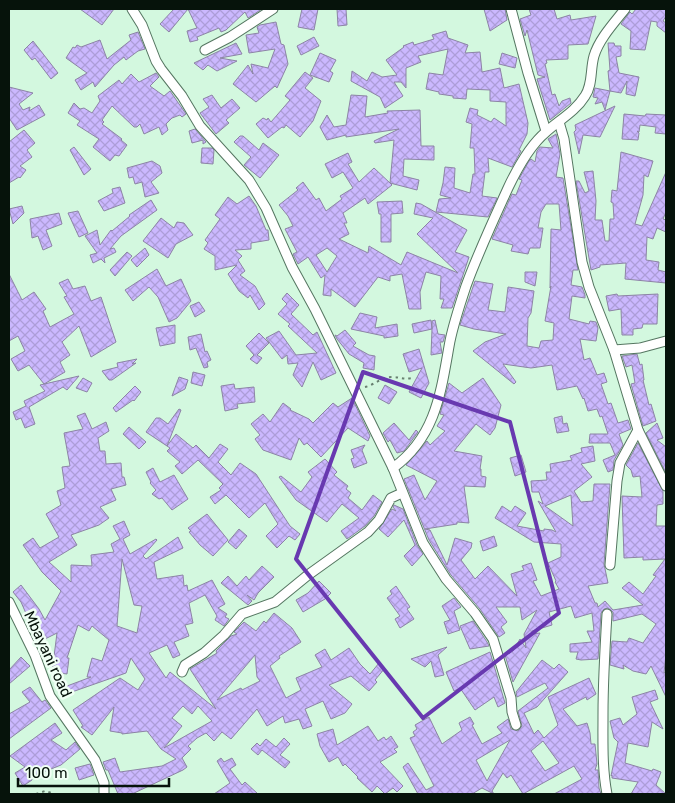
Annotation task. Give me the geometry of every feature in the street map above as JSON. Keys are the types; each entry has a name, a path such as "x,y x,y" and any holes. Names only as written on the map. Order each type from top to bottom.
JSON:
{"street":[{"path":"132,9 139,19 161,69 182,96 200,126 248,180 266,208 292,267 392,468 416,528 432,559 493,639 511,698 512,712 516,725"},
{"path":"205,50 230,37 273,9"},
{"path":"511,9 546,131"},
{"path":"392,468 417,444 430,424 442,386 454,324 466,286 512,180 536,141 576,107 589,91 592,63 597,49 625,9"},
{"path":"559,122 564,139 582,262 589,288 614,350 638,430 666,486"},
{"path":"614,350 640,348 666,341"},
{"path":"610,566 620,463 638,430"},
{"path":"182,672 185,665 204,653 223,637 242,614 275,602 308,575 368,532 379,520 392,498 402,493"},
{"name":"Mbayani road","path":"9,602 35,656 50,696 95,760 104,783 104,794"},
{"path":"607,614 602,742 603,777 608,794"}],"path":[{"path":"352,387 367,387 380,380 392,377 403,380 412,378"},
{"path":"36,794 45,791 54,794"}],"highlighted area":[{"path":"363,372 510,422 559,613 423,718 296,559"}],"building":[{"path":"80,9 114,9 102,25"},
{"path":"174,9 188,9 169,32 160,24"},
{"path":"188,9 262,9 248,18 245,12 226,30 221,32 219,28 197,37 198,40 190,42 187,31 197,28"},
{"path":"302,9 318,9 314,30 298,27"},
{"path":"337,9 346,9 347,25 338,26"},
{"path":"484,9 505,9 507,20 490,31"},
{"path":"529,9 554,9 557,19 570,15 571,20 596,16 588,44 568,45 568,59 546,60 547,63 545,64 552,95 555,94 559,106 562,101 570,98 571,103 550,120 537,79 545,77 538,75 527,30 525,36 520,19 531,15"},
{"path":"636,9 666,9 666,16 663,21 666,23 666,33 657,26 657,22 651,21 645,50 630,49 631,31 621,24 630,12 632,14"},
{"path":"276,22 288,64 277,88 275,86 256,102 233,84 248,65 253,74 251,64 268,68 275,49 249,53 246,35 259,33 257,27 260,25"},
{"path":"446,31 448,38 468,45 465,53 480,52 482,72 500,68 504,88 519,84 528,123 527,134 519,150 521,151 512,167 488,158 489,172 485,172 482,196 497,198 488,217 436,212 439,199 451,198 440,195 445,167 455,168 454,188 470,193 473,174 475,174 474,148 470,148 472,124 466,122 470,108 478,110 477,115 491,122 494,118 506,126 506,102 490,101 490,90 467,89 466,99 453,98 453,96 439,94 439,92 426,89 429,73 443,75 448,49 418,56 421,62 406,68 406,88 401,82 394,82 403,96 385,108 380,97 351,81 352,71 367,81 372,72 382,77 397,75 386,60 403,46 413,42 414,45 434,39 432,35"},
{"path":"138,32 145,49 138,51 126,60 124,57 114,65 95,87 93,82 81,90 75,80 87,73 66,58 73,47 75,48 77,45 81,47 100,40 107,59 131,40 129,35"},
{"path":"314,37 319,46 301,55 297,46"},
{"path":"33,41 58,73 51,79 35,58 32,60 24,50"},
{"path":"236,43 242,54 220,58 237,61 217,71 208,65 203,70 194,63"},
{"path":"608,43 621,46 621,56 616,57 619,73 639,77 635,96 626,94 627,81 621,93 610,91"},
{"path":"320,53 336,60 330,71 333,73 329,82 310,75"},
{"path":"502,53 517,58 515,68 499,64"},
{"path":"305,72 313,78 305,88 321,101 313,121 300,137 286,125 268,138 256,124 263,118 267,120 268,118 271,122 290,100 285,96"},
{"path":"156,73 159,77 150,86 164,96 170,91 186,114 182,117 180,115 172,118 166,124 168,130 162,135 159,127 144,134 140,124 134,127 112,106 102,120 104,122 102,124 127,145 119,156 115,155 110,161 93,147 99,139 77,125 80,121 68,113 74,103 80,109 84,108 92,113 100,101 98,96 119,80 122,84 131,74 139,82"},
{"path":"9,87 33,93 19,104 23,110 30,107 29,111 39,105 45,115 17,130 9,118"},
{"path":"595,88 610,91 605,110 602,102 595,104 598,98 593,97"},
{"path":"212,95 221,108 232,99 240,108 226,120 229,123 216,134 200,113 209,107 203,99"},
{"path":"351,95 367,96 365,117 388,113 387,111 420,110 421,146 434,146 434,160 404,159 403,176 419,180 417,190 390,183 394,140 375,143 374,141 399,129 346,137 346,135 327,140 320,127 327,115 334,127 346,125"},
{"path":"615,106 600,137 583,135 579,154 574,132 576,130 575,125"},
{"path":"624,114 666,115 666,134 655,133 656,127 640,125 639,132 637,131 639,133 638,140 622,139"},
{"path":"195,129 206,142 203,144 203,140 192,143 189,131"},
{"path":"24,130 35,143 27,150 32,157 20,166 26,170 20,178 9,183 9,142"},
{"path":"556,134 560,154 556,177 563,178 578,270 573,270 571,285 582,287 585,295 585,298 572,296 569,319 589,324 590,321 596,322 598,328 596,341 580,339 584,360 590,358 597,375 604,373 607,382 601,384 608,404 611,403 618,423 628,420 631,429 619,434 623,445 614,460 613,470 608,472 603,460 615,455 610,443 589,443 590,434 608,434 602,416 600,417 597,409 588,411 584,398 577,386 557,390 552,365 531,368 503,364 516,382 514,384 473,351 485,342 506,334 460,325 475,281 493,284 488,310 505,312 508,287 534,291 531,313 528,318 527,346 539,348 541,341 553,340 554,323 545,321 551,286 550,288 551,229 561,230 559,204 546,204 541,212 538,228 543,228 540,248 530,248 528,254 511,251 513,245 492,239 512,194 516,195 522,180 519,179 529,161 531,159 535,162 537,151 540,147 553,148 548,139"},
{"path":"240,136 243,136 259,150 263,143 279,155 260,178 244,165 251,157 234,142"},
{"path":"74,147 91,169 84,175 70,150"},
{"path":"202,148 212,148 214,150 213,164 201,163"},
{"path":"621,152 653,161 648,177 644,175 643,195 635,224 642,226 666,172 666,212 663,219 666,220 666,232 657,228 653,239 647,237 646,260 659,262 658,270 666,272 666,283 625,279 626,263 600,265 600,267 591,270 576,181 579,181 585,193 589,191 584,172 593,171 596,201 595,220 602,220 605,241 609,241 610,219 614,219 613,203 611,202 612,190 617,191"},
{"path":"348,153 352,162 348,164 359,182 374,168 392,185 368,204 365,198 343,213 347,223 344,223 349,234 339,239 368,253 369,246 401,265 407,252 458,273 417,234 433,218 414,214 416,203 467,230 455,252 469,257 452,308 441,308 444,299 440,299 441,276 426,272 420,292 421,309 409,309 402,274 390,276 390,281 378,277 355,307 331,289 331,296 323,295 325,275 321,278 308,257 298,264 293,254 297,252 285,229 293,226 279,205 298,190 296,188 303,182 316,200 319,198 326,211 342,199 340,196 353,188 343,172 332,178 325,164","holes":["327,248 337,256 327,272 316,255"]},
{"path":"152,161 160,166 162,173 151,182 159,193 145,197 142,182 135,184 133,177 129,178 127,168"},
{"path":"120,187 125,203 104,211 98,201 113,193 112,189"},
{"path":"249,196 256,206 266,230 268,230 269,240 251,243 251,249 235,250 242,256 238,260 245,271 240,275 255,286 265,304 259,310 250,295 248,298 239,291 228,274 237,265 215,270 215,256 204,249 208,243 205,240 220,219 215,215 228,197 237,204"},
{"path":"151,200 157,210 121,236 110,249 114,248 116,252 104,258 105,263 101,259 93,263 90,255 97,253 85,236 97,230 100,245 111,230"},
{"path":"402,201 403,213 391,214 391,242 381,242 381,214 379,214 377,202"},
{"path":"22,206 24,213 13,224 9,209"},
{"path":"78,211 88,233 79,237 68,213"},
{"path":"59,213 62,224 46,230 52,246 43,250 38,236 32,238 30,219"},
{"path":"161,218 174,228 177,222 184,223 193,235 176,244 168,258 143,241"},
{"path":"145,248 149,255 137,267 131,260"},
{"path":"127,252 132,256 115,276 110,270"},
{"path":"157,269 166,286 181,279 191,301 177,318 169,322 158,297 149,287 133,301 125,290"},
{"path":"525,272 537,272 535,286 525,282"},
{"path":"9,274 22,300 34,292 46,309 43,311 50,327 74,314 64,297 67,296 59,283 68,279 73,289 85,286 91,301 101,297 116,342 91,357 79,326 62,342 70,355 60,362 65,372 44,384 29,365 18,371 11,359 25,351 18,336 9,341"},
{"path":"287,293 299,305 291,314 313,335 317,332 336,373 321,380 313,362 302,387 293,375 298,363 288,364 287,355 282,359 266,338 279,331 296,355 317,353 278,314 287,304 282,299"},
{"path":"617,294 618,296 658,294 657,324 643,324 642,328 633,329 633,335 622,335 621,309 609,311 606,296"},
{"path":"199,302 205,311 195,317 190,306"},
{"path":"360,313 377,317 375,328 397,324 398,336 384,338 384,336 351,329"},
{"path":"431,320 432,329 414,333 412,324"},
{"path":"435,320 438,334 445,335 443,342 440,342 442,353 431,355 432,321"},
{"path":"175,325 175,343 160,346 156,328"},
{"path":"345,330 356,343 353,346 369,355 375,356 374,370 363,368 364,363 349,354 337,339 335,335 337,336"},
{"path":"259,333 269,343 257,355 262,358 257,364 250,359 254,355 246,346"},
{"path":"201,334 205,352 207,351 211,360 207,362 208,367 204,368 196,348 190,350 188,337"},
{"path":"419,349 429,383 421,398 409,392 422,368 409,372 403,354"},
{"path":"637,354 640,365 642,364 643,380 649,405 651,404 656,421 643,426 631,384 635,383 632,365 626,367 622,356"},
{"path":"137,359 132,364 136,363 112,380 109,380 102,371 118,367 117,363"},
{"path":"193,372 205,375 202,386 191,383"},
{"path":"79,376 67,390 63,387 29,407 35,424 25,428 21,418 16,420 13,412 26,406 24,401 45,391 40,385"},
{"path":"179,377 188,380 185,389 172,396"},
{"path":"83,378 92,383 87,392 76,388"},
{"path":"483,378 501,405 495,428 490,435 476,424 454,451 482,456 480,469 481,476 486,477 485,487 464,486 469,523 457,522 457,524 425,529 430,530 447,565 455,538 472,543 471,548 461,560 475,579 488,566 517,596 511,574 524,570 522,566 531,563 537,580 533,581 541,596 559,589 548,563 561,557 561,544 534,542 495,518 502,506 511,512 515,506 526,513 517,526 556,532 538,501 543,504 539,492 532,492 531,481 547,480 546,472 551,472 550,464 572,460 570,456 582,452 581,448 593,446 595,461 581,464 592,477 574,491 581,502 593,501 594,484 610,484 604,564 608,583 588,586 598,607 605,601 613,610 643,605 622,588 629,582 643,594 656,576 653,575 665,559 643,560 643,557 624,558 622,496 642,497 640,476 633,477 631,470 626,465 638,443 663,491 663,504 657,505 656,526 666,526 666,654 664,673 666,672 666,697 651,666 646,674 633,671 623,665 624,669 610,665 612,641 627,642 629,638 643,643 656,624 642,614 613,621 613,612 608,608 604,609 601,613 598,659 576,659 578,652 570,652 570,644 592,642 587,631 594,631 592,613 575,618 571,606 549,612 552,625 532,631 532,634 540,633 513,682 505,655 513,651 520,639 526,648 524,634 537,610 522,620 520,607 496,607 507,622 501,627 505,633 499,637 480,609 451,575 429,540 404,479 414,475 425,500 437,481 406,465 427,441 430,445 445,431 437,426 444,415 440,414 449,383 462,393","holes":["571,495 573,526 545,506"]},
{"path":"234,384 235,389 254,387 255,402 237,404 238,408 225,411 221,386"},
{"path":"385,385 397,392 389,404 378,398"},
{"path":"135,386 141,392 134,401 116,412 113,408"},
{"path":"352,398 370,436 368,441 348,428 321,457 307,443 304,445 299,438 291,460 263,450 255,439 260,435 251,424 263,414 270,422 283,403 290,410 309,419 313,423 333,403 338,407"},
{"path":"179,409 181,410 167,446 146,432 156,418 160,418 168,424"},
{"path":"85,413 92,429 106,422 109,431 98,438 100,451 105,451 106,464 121,463 122,477 124,477 126,485 111,489 116,500 100,507 109,518 99,525 71,535 77,545 49,562 71,582 71,565 92,566 91,555 114,552 111,544 120,539 113,526 124,521 130,535 123,539 130,554 157,540 143,556 146,559 178,537 183,548 154,562 157,579 183,575 184,586 187,585 188,591 212,580 225,604 218,608 227,614 225,617 229,619 224,626 215,620 217,616 205,595 189,603 193,623 185,625 189,636 174,642 180,655 173,658 167,645 149,653 166,678 170,672 216,709 190,669 217,653 216,651 231,636 237,634 234,632 244,622 256,631 274,613 292,628 301,642 279,656 280,658 270,666 286,698 301,690 296,678 322,667 315,655 325,649 331,660 349,648 370,674 379,663 385,668 369,691 351,676 329,685 352,704 345,713 331,719 323,701 305,709 312,726 303,729 299,719 285,723 283,716 267,726 257,709 231,739 222,732 214,741 206,733 197,738 188,746 191,749 182,758 187,767 183,770 132,794 118,794 103,762 115,758 120,772 162,766 176,759 161,749 147,731 122,734 110,731 114,707 92,735 81,727 83,726 73,710 120,678 138,690 145,679 131,658 126,673 69,693 67,686 91,677 87,677 92,658 102,661 109,640 92,626 89,631 78,625 67,658 69,658 67,674 52,672 57,633 41,641 21,602 13,592 21,585 45,620 61,591 42,572 23,545 33,538 40,548 59,537 46,514 61,505 57,491 65,488 62,467 70,466 64,433 83,429 77,416","holes":["122,559 134,605 142,606 137,633 117,626","255,655 257,677 260,681 217,700","183,706 192,714 198,706 212,721 164,748 182,726 172,718"]},
{"path":"562,416 563,424 567,423 569,431 557,433 554,418"},
{"path":"394,423 409,440 416,430 418,432 404,451 397,453 390,440 388,442 383,433"},
{"path":"657,423 663,438 657,440 666,447 666,473 646,433"},
{"path":"129,427 146,442 139,449 123,434"},
{"path":"176,434 193,448 196,445 209,458 220,444 228,449 218,462 231,475 240,463 256,474 290,526 300,534 295,540 289,536 277,548 266,536 278,524 265,503 249,518 226,495 215,504 210,497 221,490 219,488 223,484 198,460 182,474 175,466 180,462 167,451 170,448 167,446"},
{"path":"365,445 362,450 367,463 354,468 351,459 354,458 351,450"},
{"path":"521,455 526,472 515,476 510,458"},
{"path":"325,459 337,472 334,475 348,486 346,489 351,493 348,498 362,510 373,495 382,502 374,516 365,526 347,539 341,531 359,518 342,504 327,522 296,500 279,477 281,476 301,492 312,477 308,472"},
{"path":"153,468 160,482 174,475 188,499 172,510 162,498 159,499 152,494 156,490 150,483 146,472"},
{"path":"394,505 403,509 417,545 423,554 412,566 404,556 415,545 404,520 388,537 379,529 392,509 396,511 393,507"},
{"path":"207,514 228,540 213,556 200,545 188,528"},
{"path":"239,529 247,536 236,549 228,542"},
{"path":"494,536 497,546 483,551 480,541"},
{"path":"262,566 274,577 258,593 254,600 247,595 252,601 248,605 221,583 228,576 237,586 246,576 249,580"},
{"path":"319,581 331,593 325,599 303,612 296,600 308,593"},
{"path":"396,586 410,607 407,609 414,619 400,628 395,619 400,616 387,598 392,594 390,591"},
{"path":"454,598 461,607 454,611 460,630 448,634 444,622 450,620 442,606"},
{"path":"473,621 489,646 470,649 460,626"},
{"path":"447,647 438,655 444,675 435,677 431,661 425,667 411,659"},
{"path":"490,652 505,703 498,707 494,697 475,710 460,688 454,691 446,672"},
{"path":"21,657 30,666 9,684 9,670"},
{"path":"542,660 554,669 559,664 568,672 537,707 524,713 534,734 538,730 544,738 558,725 548,697 589,678 596,694 587,700 586,697 563,709 577,726 587,723 591,744 595,744 597,764 595,770 598,770 601,794 554,794 582,779 574,766 523,794 511,775 507,778 503,773 492,791 494,794 482,788 472,794 418,794 403,767 408,763 426,790 434,786 410,738 415,736 413,732 417,729 415,725 429,717 442,744 462,730 459,723 470,717 482,744 502,733 497,727 508,719 511,729 518,731 522,726 518,711 548,688 545,683 517,697 516,692","holes":["510,740 487,781 476,760","543,741 559,763 545,771 531,751"]},
{"path":"30,687 42,702 45,700 51,708 9,739 9,714 30,702 22,692"},
{"path":"655,690 658,699 650,702 663,729 652,722 648,747 628,743 625,763 661,772 656,785 666,794 631,794 638,782 612,778 611,776 618,742 614,738 610,721 620,718 623,725 637,714 632,697"},
{"path":"55,723 62,733 51,740 66,750 75,742 80,749 61,765 31,777 32,780 23,786 15,773 25,767 10,756"},
{"path":"368,726 378,741 384,737 386,740 391,736 398,747 394,749 397,752 380,762 403,786 397,792 393,788 385,794 377,786 372,792 345,764 343,766 338,757 329,762 320,746 317,734 333,729 337,745"},
{"path":"284,738 290,744 280,755 290,762 285,768 262,750 258,755 251,749 257,743 260,746 266,739 276,747"},
{"path":"221,758 224,762 232,758 236,765 230,769 242,785 245,782 258,794 214,794 230,783 217,761"},
{"path":"90,764 94,775 79,780 75,768"}]}
